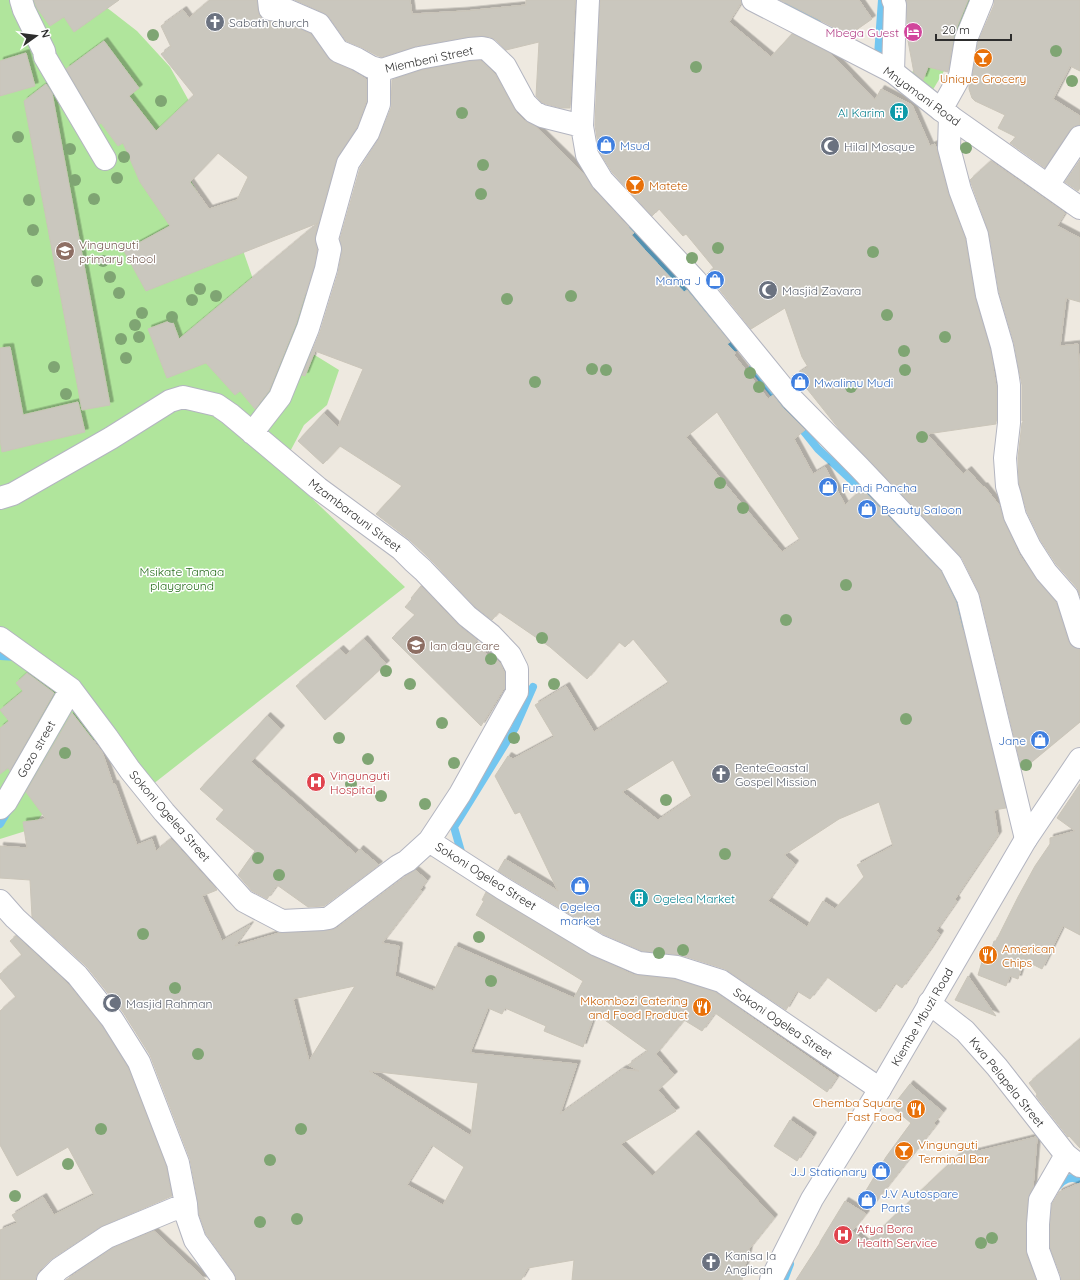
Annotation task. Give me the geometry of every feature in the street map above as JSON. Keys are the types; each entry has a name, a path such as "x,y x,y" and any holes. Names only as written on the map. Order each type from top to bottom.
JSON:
{"street":[{"path":"21,0 24,10 44,51 45,57 105,159"},
{"name":"Miembeni Street","path":"269,0 270,9 289,11 319,24 338,52 357,59 371,67 382,70 419,58 468,49 487,49 505,66 525,103 534,112 542,116 582,126"},
{"path":"588,0 582,126 587,155 602,180 696,281 792,399 951,564 968,598 1026,839"},
{"name":"Mnyamani Road","path":"753,0 892,72 946,113 1080,208"},
{"path":"892,72 895,5 893,0"},
{"path":"982,0 966,39 960,76 946,113 949,148 960,190 977,235 987,295 1002,346 1009,400 1006,458 1007,486 1015,516 1030,547 1046,572 1067,596 1080,636"},
{"path":"252,433 280,397 308,328 326,269 330,249 327,239 348,163 368,133 379,104 379,78 382,70"},
{"path":"1048,185 1080,137"},
{"name":"Mzambarauni Street","path":"0,498 13,494 111,438 170,401 183,397 217,405 318,488 401,549 467,616 491,635 510,655 517,669 518,692 513,702 460,794 429,841"},
{"name":"Sokoni Ogelea Street","path":"0,638 71,689 130,770 164,812 244,900 282,921 330,918 398,866 408,861 429,841 502,888 597,945 639,963 677,967 720,981 880,1089"},
{"name":"Gozo street","path":"0,808 6,802 71,689"},
{"name":"Kiembe Mbuzi Road","path":"771,1280 812,1199 880,1089 1026,839 1080,759"},
{"path":"0,901 15,918 77,975 112,1019 139,1062 178,1163 187,1217 195,1240 224,1280"},
{"name":"Kwa Pelapela Street","path":"929,1003 965,1031 1073,1161"},
{"path":"1049,1280 1038,1250 1040,1200 1073,1161"},
{"path":"48,1280 59,1270 106,1237 186,1204"}],"green space":[{"name":"Msikate Tamaa playground","path":"0,0 97,0 137,31 170,67 194,110 182,165 221,234 239,239 254,282 309,295 305,349 339,370 327,405 304,425 279,470 300,487 405,587 148,788 106,722 32,829 0,839"},
{"path":"935,0 970,0 954,39 944,71 931,93 907,80 938,33"}],"building":[{"path":"34,0 119,0 74,32 64,17 50,26 37,8"},
{"path":"210,0 257,0 259,15 263,19 286,23 311,34 328,58 366,79 366,102 357,127 336,160 315,236 317,250 314,266 296,324 269,391 255,409 240,391 235,395 206,363 167,378 148,329 172,320 179,339 318,223 146,291 124,251 170,226 140,182 123,143 118,146 101,123 99,125 66,69 104,41 139,88 129,96 156,131 194,95 161,54 171,47 161,26 183,10 189,18","holes":["218,153 248,177 237,200 209,209 190,182"]},
{"path":"295,0 410,0 412,14 526,5 526,0 575,0 570,108 561,108 546,104 541,102 536,96 539,42 506,50 496,40 490,37 468,37 417,46 382,57 346,41 329,17 324,13"},
{"path":"600,0 741,0 741,3 729,22 771,57 792,34 830,53 875,100 881,89 912,105 930,146 935,144 948,194 965,238 975,298 990,349 996,386 996,424 927,434 963,474 968,470 983,487 984,486 999,505 1004,521 1019,554 1037,580 1056,602 1068,641 1072,646 1080,649 1080,722 1022,770 980,595 962,558 839,429 796,375 808,367 802,357 785,308 751,329 707,274 714,268 686,234 683,236 659,209 652,216 612,172 599,151 595,125"},
{"path":"780,0 859,0 872,19 849,35"},
{"path":"906,0 968,0 954,34 948,72 928,67 923,80 914,73 908,41"},
{"path":"994,0 1080,0 1080,71 1070,66 1053,99 1080,116 1080,125 1074,126 1070,130 1045,168 1010,143 1016,137 998,128 1005,115 975,101 972,98 969,89 978,42 994,5"},
{"path":"26,53 35,86 0,96 0,61"},
{"path":"471,61 481,61 495,74 516,112 525,121 535,126 584,174 593,189 634,233 631,235 684,292 687,290 730,342 727,344 735,353 734,355 768,399 773,395 783,408 805,430 794,439 813,474 825,467 845,505 862,489 941,571 956,602 1006,808 994,810 998,835 955,899 957,901 936,931 940,934 902,988 895,983 876,1012 827,977 810,999 797,991 786,1010 725,969 681,955 642,951 603,934 498,871 505,859 558,891 520,812 515,814 495,776 508,756 513,759 554,737 535,705 566,686 594,732 669,683 633,639 625,647 619,642 587,679 550,647 499,612 492,620 475,607 410,540 376,514 402,486 340,446 323,464 298,441 324,413 338,427 363,369 315,351 305,376 302,375 320,332 338,273 342,251 340,239 360,168 378,140 391,108 392,80 422,70","holes":["717,412 800,540 782,552 686,437","673,760 692,797 658,820 622,792","879,802 893,846 857,865 864,877 835,909 823,901 807,927 768,901 795,864 784,855 839,819"]},
{"path":"46,84 52,93 110,405 82,410 24,101"},
{"path":"1080,160 1080,188 1078,191 1065,182"},
{"path":"991,161 1065,213 1057,226 1080,238 1080,302 1066,298 1060,346 1078,344 1080,381 1080,596 1077,588 1056,564 1041,541 1027,512 1019,484 1018,458 1022,423 1024,420 1022,421 1022,385 1014,343 999,292 989,233 970,180"},
{"path":"10,347 23,415 78,402 85,432 2,452 0,440 0,348"},
{"path":"421,586 458,625 477,640 473,645 500,663 504,672 504,688 481,726 392,638 415,615 405,607"},
{"path":"364,639 386,664 325,720 296,686 340,649 346,655"},
{"path":"27,673 54,693 10,771 8,768 0,774 0,728 9,721 0,710 23,691 16,683"},
{"path":"72,713 102,752 137,845 152,839 156,851 171,839 217,890 202,896 222,941 250,925 235,946 279,933 331,930 337,928 415,870 427,880 420,890 422,891 382,943 399,946 395,976 433,991 455,946 574,998 583,981 476,915 484,901 482,900 486,892 592,956 634,975 674,979 715,992 837,1077 827,1092 715,1013 702,1031 684,1020 656,1054 674,1075 658,1090 676,1111 621,1144 652,1176 695,1134 774,1218 749,1249 742,1280 572,1280 574,1260 528,1268 521,1280 236,1280 234,1273 206,1234 199,1214 190,1159 150,1055 123,1012 87,967 32,917 30,880 0,878 0,846 27,848 23,822 46,819 26,792","holes":["355,986 309,1061 293,999","488,1008 502,1014 505,1008 546,1026 544,1031 583,1047 595,1013 648,1051 628,1065 639,1071 623,1069 560,1114 577,1064 470,1053","369,1071 478,1083 471,1136","432,1145 464,1167 443,1205 407,1185"]},
{"path":"267,716 281,729 251,762 356,854 360,849 379,865 324,906 308,907 277,885 267,899 252,891 238,875 255,851 216,819 224,810 200,789"},
{"path":"1080,784 1080,935 1063,926 1042,969 1024,960 1018,979 1010,976 1006,986 978,975 985,952 990,954 994,941 996,941 1018,897 1035,866 1050,844 1050,838 1075,831 1057,818"},
{"path":"16,936 68,984 102,1026 128,1068 166,1166 172,1196 100,1227 50,1260 39,1271 36,1276 36,1280 0,1280 0,1230 17,1223 12,1215 43,1197 54,1215 94,1195 68,1147 17,1176 0,1145 0,1011 16,997 0,978 0,974 22,955 10,941"},
{"path":"968,976 996,1016 955,1000"},
{"path":"1080,1039 1080,1148 1069,1136 1068,1137 1036,1096 1037,1094 1029,1083"},
{"path":"910,1084 943,1112 934,1123 936,1125 872,1206 861,1199 886,1157 911,1123 892,1107"},
{"path":"790,1120 813,1136 797,1161 774,1146"},
{"path":"1036,1137 1033,1187 1028,1199 1026,1254 1036,1280 796,1280 845,1201 866,1214 852,1231 866,1243 969,1145 975,1152"},
{"path":"1080,1183 1080,1280 1061,1280 1061,1276 1050,1248 1052,1204 1059,1192"},
{"path":"154,1231 206,1280 66,1280 113,1248"}],"waterway":[{"path":"871,56 878,55 882,0"},
{"path":"787,6 813,17 821,28"},
{"path":"633,229 736,347"},
{"path":"753,368 818,449 899,524"},
{"path":"929,556 951,583 964,626"},
{"path":"0,656 17,657"},
{"path":"464,857 462,855 454,827 515,728 533,687"},
{"path":"0,824 9,809"},
{"path":"1057,1187 1061,1182 1070,1178 1080,1180"},
{"path":"784,1280 790,1264"}],"place":[{"name":"Sabath church","path":"215,22"},
{"name":"Mbega Guest","path":"913,32"},
{"name":"Unique Grocery","path":"983,58"},
{"name":"Al Karim","path":"899,112"},
{"name":"Msud","path":"606,145"},
{"name":"Hilal Mosque","path":"830,146"},
{"name":"Matete","path":"635,185"},
{"name":"Vingunguti primary shool","path":"65,251"},
{"name":"Mama J","path":"715,280"},
{"name":"Masjid Zavara","path":"768,290"},
{"name":"Mwalimu Mudi","path":"800,382"},
{"name":"Fundi Pancha","path":"828,487"},
{"name":"Beauty Saloon","path":"867,509"},
{"name":"Ian day care","path":"416,645"},
{"name":"Jane","path":"1040,740"},
{"name":"PenteCoastal Gospel Mission","path":"721,774"},
{"name":"Vingunguti Hospital","path":"316,782"},
{"name":"Ogelea market","path":"580,886"},
{"name":"Ogelea Market","path":"639,898"},
{"name":"American Chips","path":"988,955"},
{"name":"Masjid Rahman","path":"112,1003"},
{"name":"Mkombozi Catering and Food Product","path":"702,1007"},
{"name":"Chemba Square Fast Food","path":"916,1109"},
{"name":"Vingunguti Terminal Bar","path":"904,1151"},
{"name":"J.J Stationary","path":"881,1171"},
{"name":"J.V Autospare Parts","path":"867,1200"},
{"name":"Afya Bora Health Service","path":"843,1235"},
{"name":"Kanisa la Anglican","path":"711,1262"}]}
